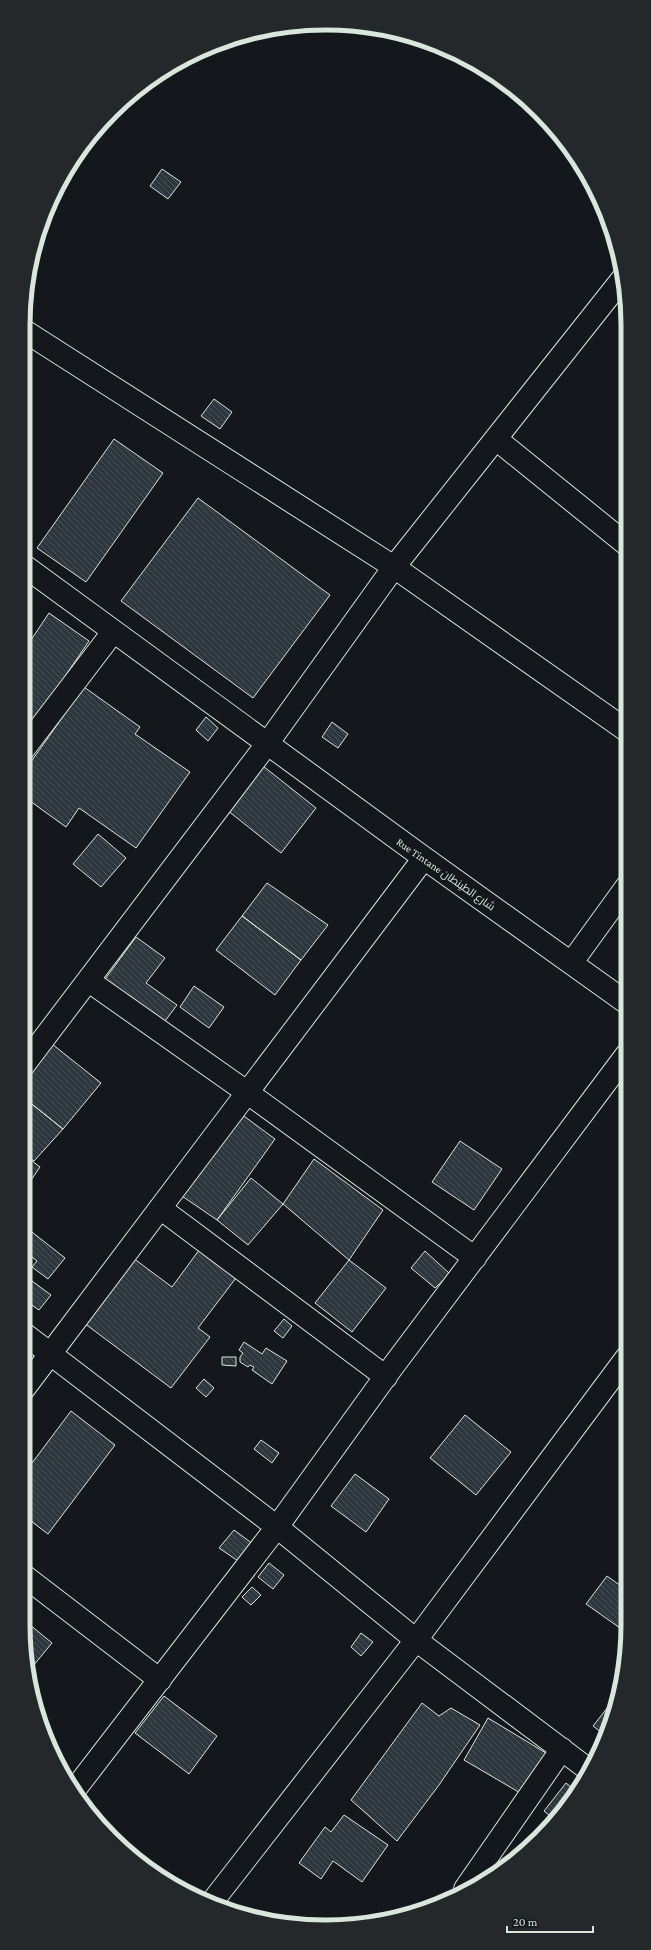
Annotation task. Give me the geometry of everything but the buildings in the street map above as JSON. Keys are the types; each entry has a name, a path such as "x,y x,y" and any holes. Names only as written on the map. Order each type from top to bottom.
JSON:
{"street":[{"path":"30,1057 267,744 394,567 618,285"},
{"path":"30,334 394,567 621,726"},
{"path":"496,439 621,540"},
{"name":"Rue Tintane شارع الطينطان","path":"30,570 424,858 572,962 621,999"},
{"path":"30,741 113,632"},
{"path":"30,1381 424,858"},
{"path":"572,962 621,894"},
{"path":"89,980 248,1092 475,1258"},
{"path":"78,1786 277,1527 386,1377 621,1062"},
{"path":"160,1208 386,1377"},
{"path":"30,1338 277,1527 416,1640 584,1766"},
{"path":"214,1899 416,1640 621,1366"},
{"path":"30,1580 160,1680"},
{"path":"470,1882 562,1749"}]}
